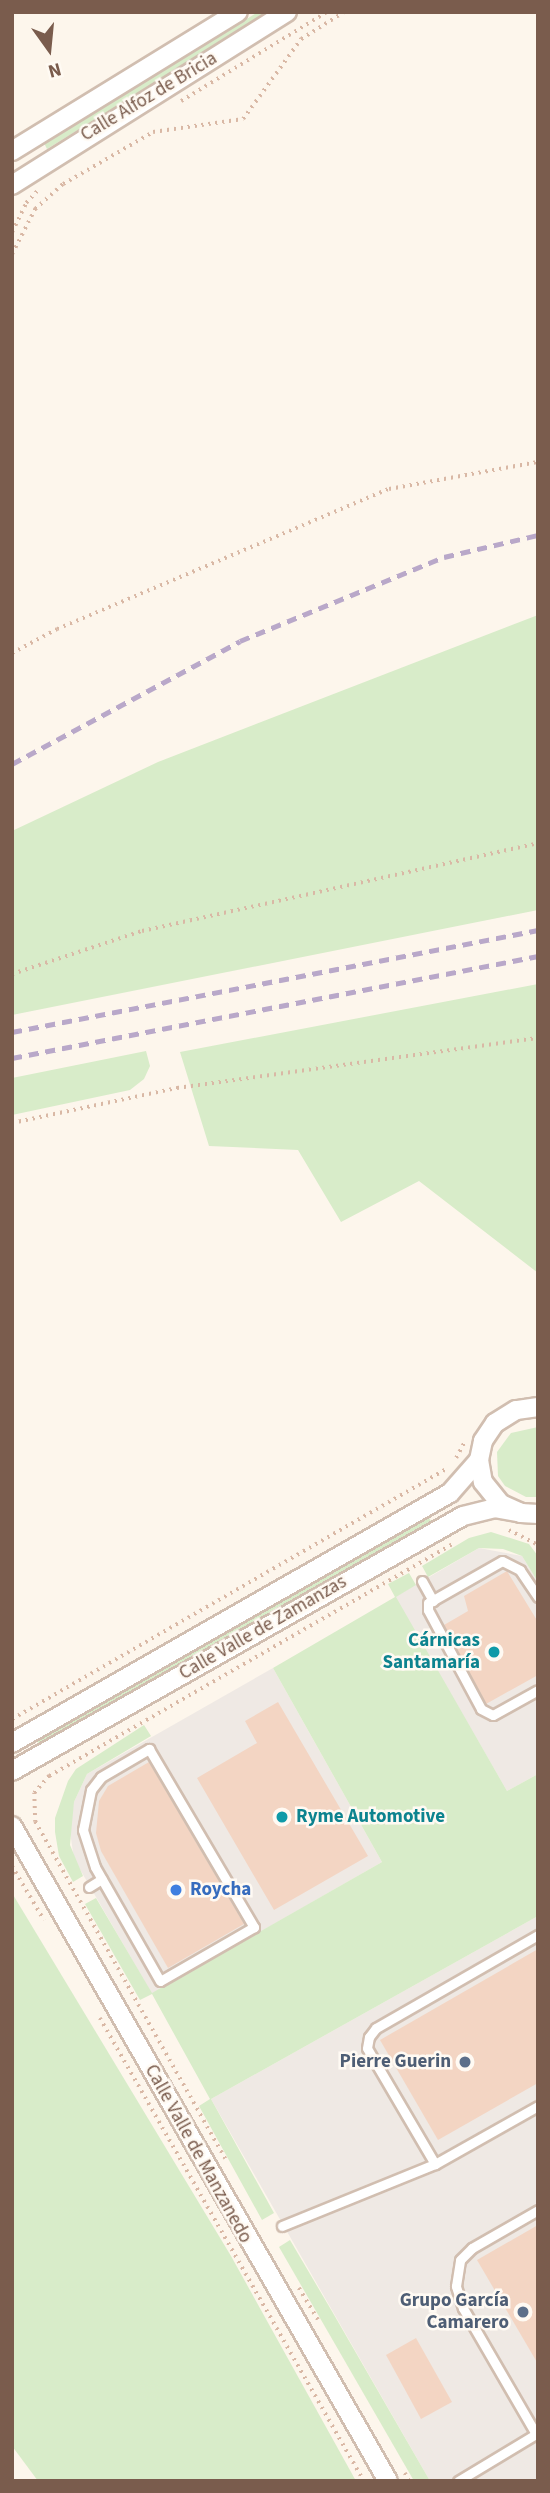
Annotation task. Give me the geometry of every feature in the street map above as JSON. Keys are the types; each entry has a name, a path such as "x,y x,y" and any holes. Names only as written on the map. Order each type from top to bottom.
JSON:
{"street":[{"name":"Calle Alfoz de Bricia","path":"12,151 238,12"},
{"name":"Calle Alfoz de Bricia","path":"12,185 287,12"},
{"name":"Calle Valle de Zamanzas","path":"12,1742 450,1493 479,1460 483,1441 495,1423 516,1410 538,1407"},
{"path":"479,1460 491,1495 532,1515"},
{"name":"Calle Valle de Zamanzas","path":"12,1771 463,1516 494,1508 532,1515"},
{"name":"Calle Valle de Manzanedo","path":"12,1826 388,2481"}],"lane":[{"path":"538,1597 520,1570 502,1562 433,1601 428,1610 433,1626 481,1709 493,1715 538,1689"},
{"path":"422,1581 433,1601"},
{"path":"149,1749 254,1927 160,1981 102,1879 83,1830 91,1790 102,1777 149,1749"},
{"path":"89,1887 102,1879"},
{"path":"435,2164 366,2048 369,2037 376,2028 538,1935"},
{"path":"282,2226 435,2164 538,2106"},
{"path":"458,2481 537,2434 463,2308 456,2286 460,2260 472,2248 538,2210"}],"path":[{"path":"175,105 327,12"},
{"path":"12,254 35,208 63,184 153,132 243,119 301,38 344,12"},
{"path":"12,232 26,203 46,184"},
{"path":"12,653 57,629 388,489 538,462"},
{"path":"12,974 142,931 538,843"},
{"path":"12,1124 177,1088 538,1038"},
{"path":"12,1719 403,1496"},
{"path":"12,1866 45,1922"},
{"path":"99,2016 364,2481"}],"shaded area":[{"path":"479,1548 522,1556 538,1582 538,1774 507,1791 395,1597"},
{"path":"273,1668 382,1862 152,1994 74,1859 69,1825 74,1802 87,1774"},
{"path":"538,1916 538,2481 430,2481 211,2099"}],"green space":[{"path":"258,12 270,12 47,149 44,143"},
{"path":"538,615 538,910 12,1015 12,831 158,762"},
{"path":"538,984 538,1273 419,1181 341,1222 298,1150 209,1146 180,1052"},
{"path":"146,1051 150,1066 144,1079 130,1090 12,1115 12,1078"},
{"path":"538,1427 538,1497 526,1497 505,1486 498,1476 497,1452 511,1433"},
{"path":"428,1516 431,1521 39,1744 36,1739"},
{"path":"491,1532 529,1544 538,1556 538,1582 522,1556 503,1549 479,1548 428,1577 422,1566 469,1538"},
{"path":"409,1573 416,1585 396,1597 507,1791 538,1774 538,1916 211,2099 274,2213 262,2220 199,2106 210,2099 152,1994 140,2000 85,1904 96,1898 152,1993 382,1862 273,1668 395,1597 388,1584"},
{"path":"144,1725 151,1736 87,1774 74,1802 70,1845 83,1876 73,1882 59,1856 55,1832 55,1818 68,1781 76,1769"},
{"path":"12,1893 231,2256 356,2481 38,2481 12,2446"},
{"path":"290,2240 430,2481 414,2481 279,2247"}],"building":[{"name":"Cárnicas Santamaría","path":"507,1571 538,1622 538,1675 486,1704 444,1625 468,1611 464,1596"},
{"name":"Ryme Automotive","path":"278,1702 368,1856 274,1910 197,1778 257,1743 245,1721"},
{"name":"Roycha","path":"149,1762 244,1924 168,1968 101,1851 96,1833 99,1801 108,1786"},
{"name":"Pierre Guerin","path":"538,1949 538,2083 438,2140 380,2040"},
{"name":"Grupo García Camarero","path":"538,2225 538,2364 477,2260"},
{"path":"416,2338 452,2402 421,2419 386,2355"}],"railway":[{"path":"12,764 240,641 444,557 538,535"},
{"path":"12,1032 538,930"},
{"path":"12,1058 538,956"}],"place":[{"name":"Cárnicas Santamaría","path":"494,1652"},
{"name":"Ryme Automotive","path":"282,1817"},
{"name":"Roycha","path":"176,1890"},
{"name":"Pierre Guerin","path":"465,2062"},
{"name":"Grupo García Camarero","path":"523,2312"}]}
